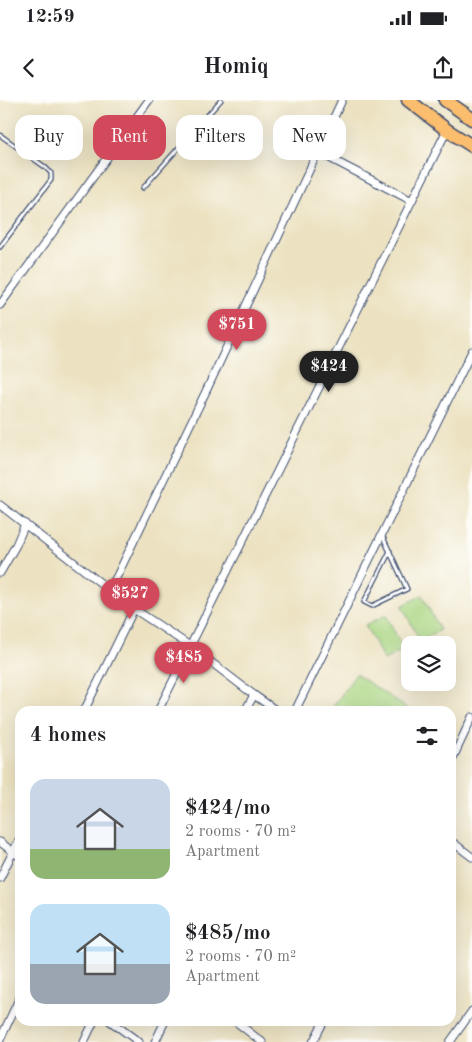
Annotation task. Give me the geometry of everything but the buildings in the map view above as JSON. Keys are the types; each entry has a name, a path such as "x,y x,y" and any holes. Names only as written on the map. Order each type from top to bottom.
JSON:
{"highway":[{"path":"408,100 472,146"},
{"path":"445,100 472,119"}],"street":[{"path":"0,305 149,100"},
{"path":"335,115 342,100"},
{"path":"160,706 448,130"},
{"path":"109,589 208,387 314,160"},
{"path":"333,160 412,201"},
{"path":"297,706 472,351"},
{"path":"0,505 134,609 190,646 270,706"},
{"path":"0,573 16,545 25,524"},
{"path":"86,706 134,609"},
{"path":"248,706 254,695"},
{"path":"456,751 472,717"},
{"path":"0,842 13,852"},
{"path":"456,845 472,857"},
{"path":"0,878 15,848"},
{"path":"0,1040 15,1008"},
{"path":"450,1042 472,1011"},
{"path":"84,1042 92,1026"},
{"path":"117,1026 140,1042"},
{"path":"155,1042 163,1026"},
{"path":"240,1026 250,1039 262,1042"},
{"path":"313,1042 321,1026"}],"lane":[{"path":"144,188 221,100"},
{"path":"0,135 51,173 51,180 0,247"},
{"path":"382,535 390,551 407,589 372,606 364,602 390,551"}],"green space":[{"path":"422,595 440,630 429,636 417,636 402,606"},
{"path":"386,615 401,644 401,652 384,660 365,625"},
{"path":"356,674 404,706 334,706"}]}
